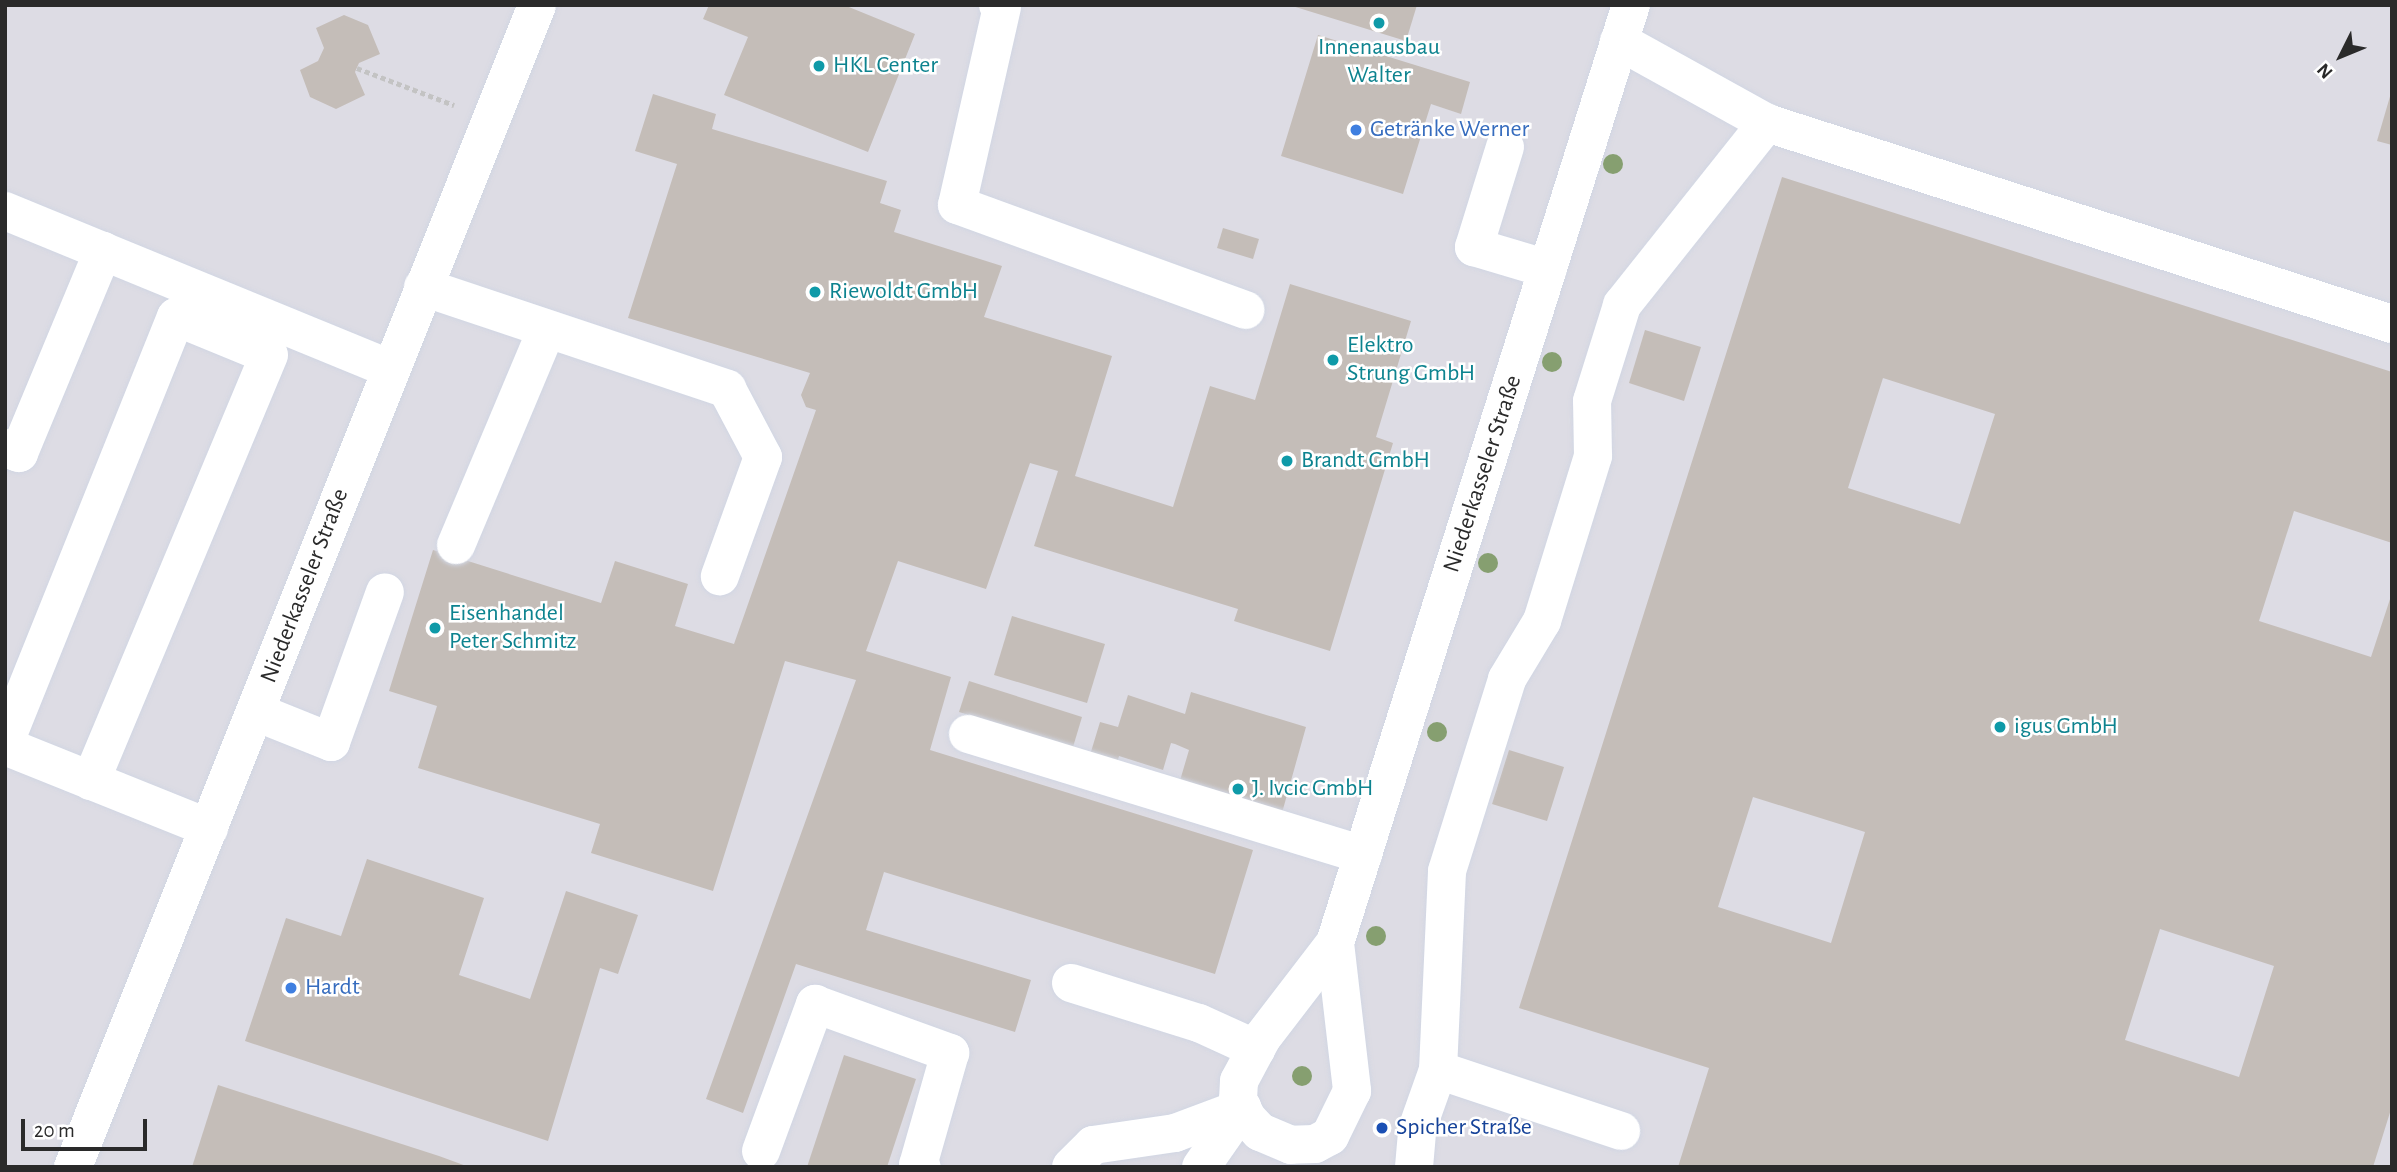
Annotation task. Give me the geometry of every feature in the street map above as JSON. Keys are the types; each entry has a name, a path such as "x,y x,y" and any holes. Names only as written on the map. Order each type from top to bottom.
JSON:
{"street":[{"name":"Niederkasseler Straße","path":"73,1167 537,5"},
{"path":"998,5 1002,6 957,205 1245,310"},
{"name":"Niederkasseler Straße","path":"1335,943 1352,1091 1330,1136 1292,1160 1260,1132 1242,1108 1238,1081 1256,1049 1335,943 1631,5"},
{"path":"1619,41 1768,123 2392,324"},
{"path":"1414,1167 1417,1129 1438,1070 1447,871 1507,679 1542,621 1593,456 1592,401 1622,305 1768,123"},
{"path":"1505,147 1474,247 1548,269"},
{"path":"5,211 391,369"},
{"path":"5,447 19,453 103,251"},
{"path":"423,287 727,389 763,457 720,576"},
{"path":"91,781 269,355 176,317 5,744 91,781 209,828"},
{"path":"456,545 547,329"},
{"path":"256,712 331,743 385,592"},
{"path":"968,734 1363,855"},
{"path":"1071,983 1199,1023 1256,1049"},
{"path":"761,1151 815,1004 950,1053 918,1166 922,1167"},
{"path":"1438,1070 1621,1131"},
{"path":"1070,1167 1093,1145 1175,1133 1242,1108"},
{"path":"1201,1167 1242,1108"}],"path":[{"path":"357,68 491,120"}],"shaded area":[{"path":"5,5 2392,5 2392,1167 5,1167"}],"building":[{"name":"HKL Center","path":"709,5 844,5 915,34 868,152 724,95 748,37 703,19"},
{"name":"Innenausbau Walter","path":"1289,5 1417,5 1406,41"},
{"path":"344,15 368,25 380,54 359,63 355,72 365,95 336,109 310,97 300,70 318,61 324,48 316,28"},
{"name":"Getränke Werner","path":"1318,35 1470,82 1461,114 1431,104 1403,194 1281,156"},
{"path":"2392,93 2392,145 2377,141"},
{"path":"653,94 716,114 712,129 887,181 880,203 901,210 894,232 1002,266 984,317 1112,356 1075,476 1173,507 1210,386 1255,400 1290,284 1411,321 1376,437 1393,443 1330,651 1234,621 1238,609 1034,546 1058,471 1030,463 986,589 898,561 866,651 951,677 930,750 1253,850 1215,974 884,872 866,930 1031,980 1015,1032 796,964 743,1113 706,1099 856,680 785,661 713,891 591,853 600,824 418,768 437,706 389,691 433,550 601,603 615,561 688,584 675,626 734,644 816,410 806,407 801,395 810,373 628,318 677,164 635,151"},
{"name":"igus GmbH","path":"1782,177 2392,372 2392,543 2294,511 2259,621 2371,657 2392,593 2392,1106 2373,1167 1678,1167 1709,1068 1519,1008","holes":["1883,378 1995,414 1960,524 1848,488","1753,797 1865,832 1831,943 1718,907","2160,929 2274,966 2239,1077 2125,1040"]},
{"path":"1223,228 1259,239 1253,259 1217,248"},
{"path":"1645,330 1701,347 1684,401 1629,383"},
{"path":"1012,616 1105,644 1087,703 994,675"},
{"path":"969,681 1082,717 1073,747 959,712"},
{"path":"1191,692 1306,727 1280,820 1179,784 1189,750 1175,744 1171,743 1163,770 1119,756 1117,763 1090,755 1100,722 1118,727 1128,695 1185,714"},
{"path":"1509,750 1564,767 1547,821 1492,804"},
{"path":"367,859 484,898 459,975 530,999 566,891 638,915 618,974 600,968 548,1141 245,1041 286,918 341,936"},
{"path":"844,1055 916,1079 887,1167 807,1167"},
{"path":"218,1085 439,1156 469,1167 192,1167"}],"place":[{"name":"Innenausbau Walter","path":"1379,23"},
{"name":"HKL Center","path":"819,66"},
{"name":"Getränke Werner","path":"1356,130"},
{"name":"Riewoldt GmbH","path":"815,292"},
{"name":"Elektro Strung GmbH","path":"1333,360"},
{"name":"Brandt GmbH","path":"1287,461"},
{"name":"Eisenhandel Peter Schmitz","path":"435,628"},
{"name":"igus GmbH","path":"2000,727"},
{"name":"J. Ivcic GmbH","path":"1238,789"},
{"name":"Hardt","path":"291,988"},
{"name":"Spicher Straße","path":"1382,1128"}]}
